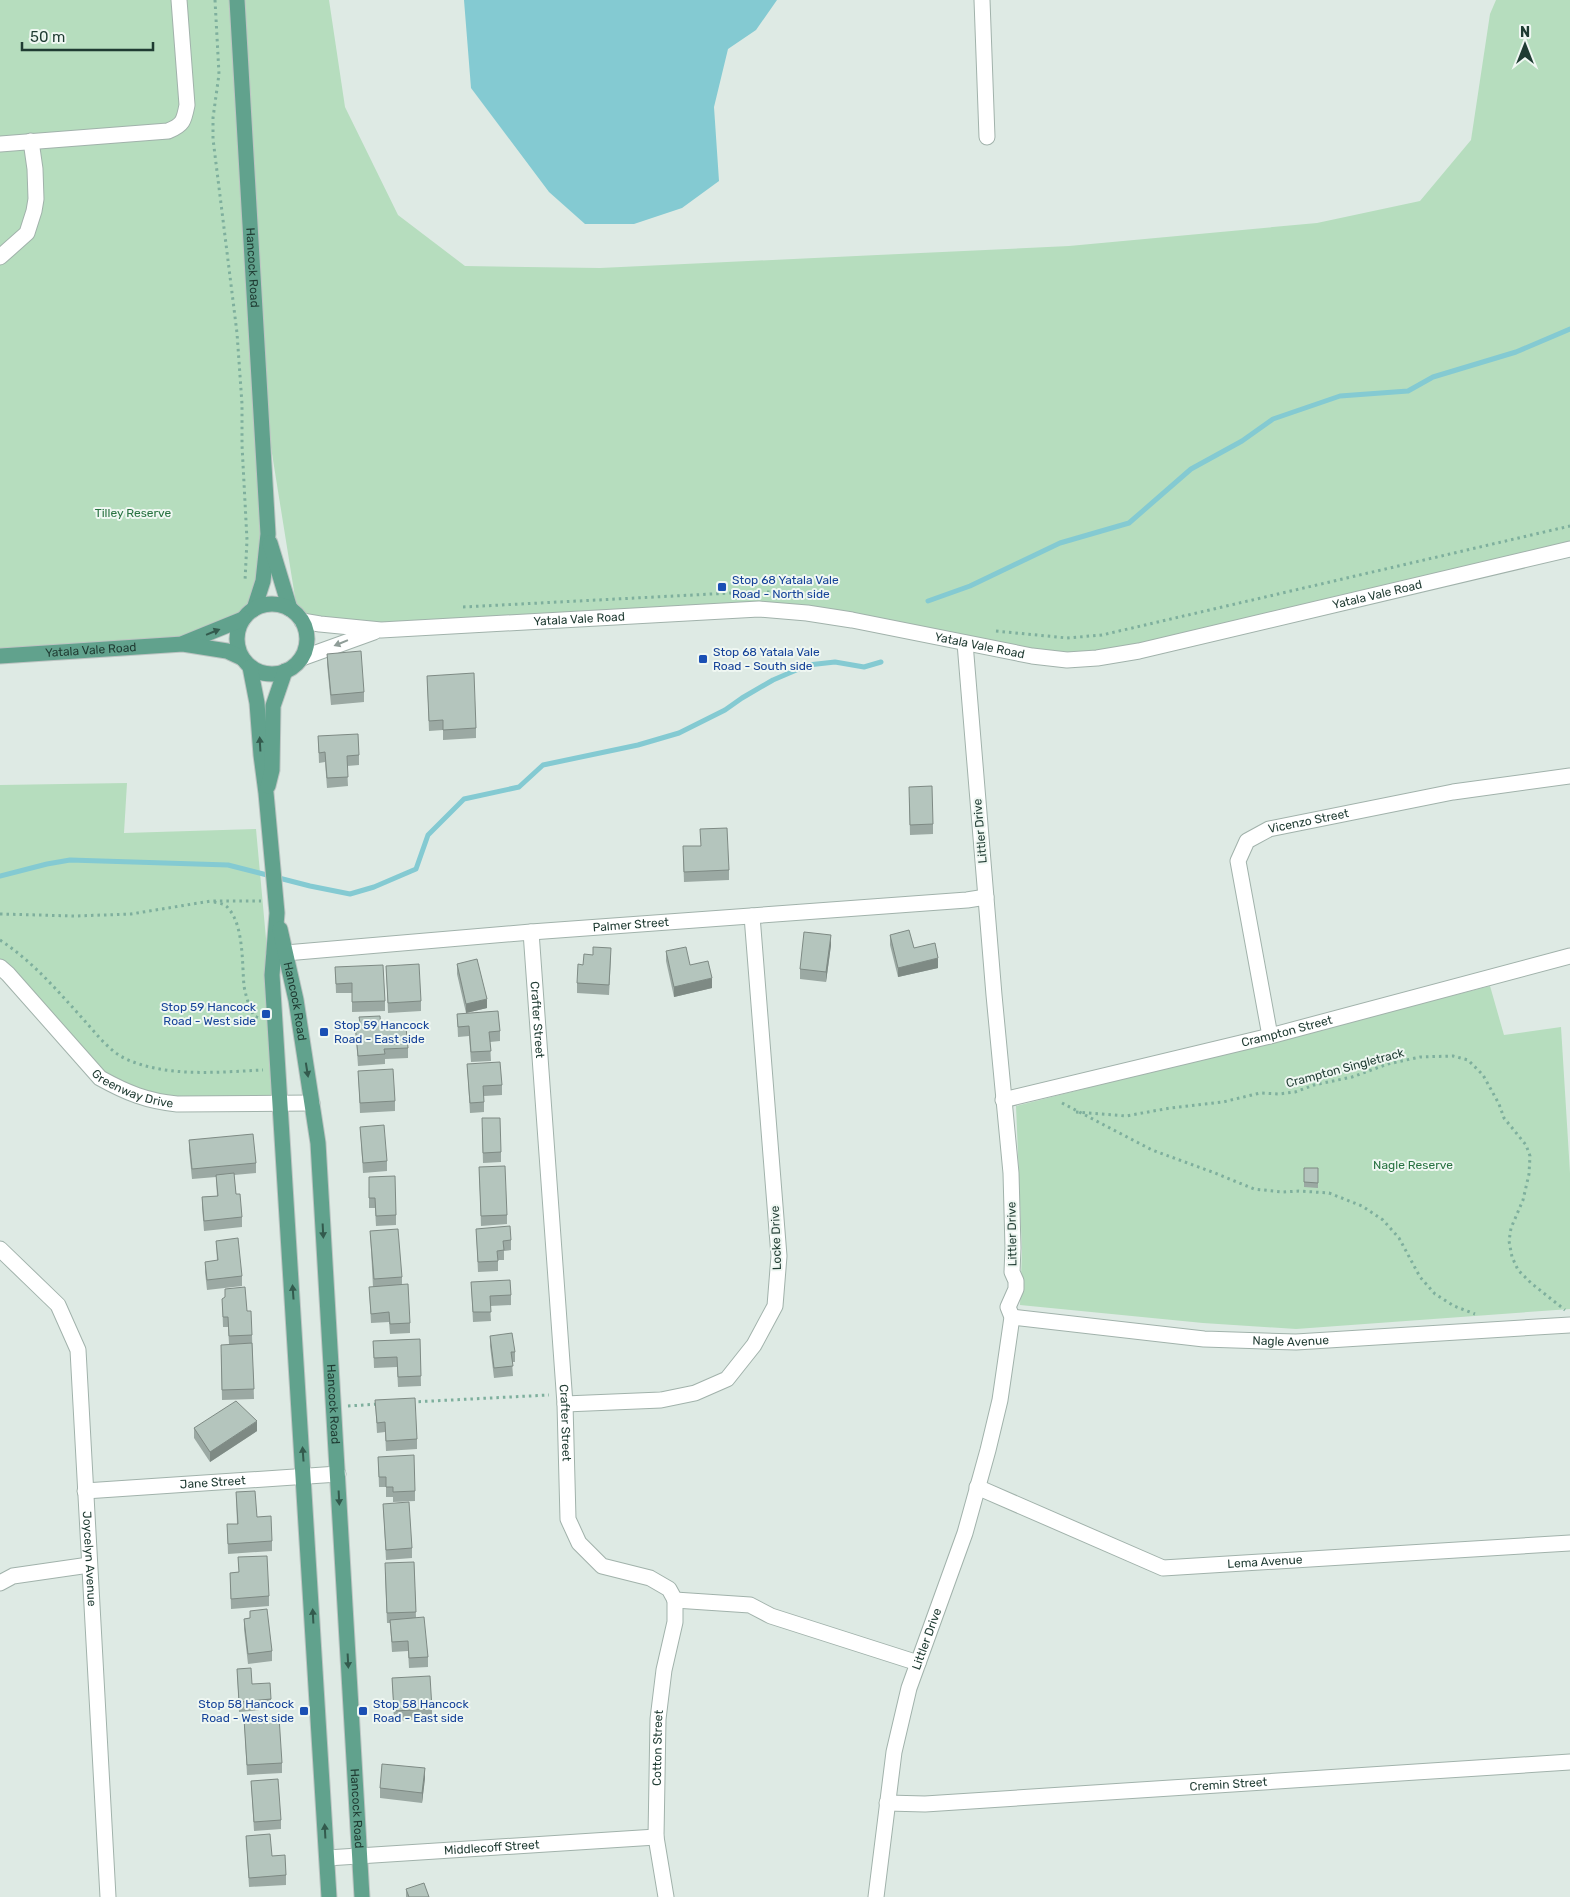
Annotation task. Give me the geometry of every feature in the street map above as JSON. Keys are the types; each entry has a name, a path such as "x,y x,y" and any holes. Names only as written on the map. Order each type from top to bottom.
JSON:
{"main road":[{"name":"Hancock Road","path":"237,0 268,534 263,581 249,614"},
{"name":"Hancock Road","path":"268,534 290,609"},
{"path":"275,604 290,609 302,621 307,636 302,658 285,672 267,674 246,663 238,647 237,636 249,614 264,605 275,604"},
{"name":"Yatala Vale Road","path":"183,644 249,614"},
{"name":"Yatala Vale Road","path":"0,656 183,644 227,651 246,663"},
{"name":"Hancock Road","path":"246,663 257,703 260,755 266,792 280,954 296,1000 318,1144 362,1897"},
{"name":"Hancock Road","path":"266,792 272,770 273,706 285,672"},
{"name":"Hancock Road","path":"280,954 272,975 329,1897"}],"street":[{"path":"0,144 31,140 168,131 179,126 184,118 187,105 179,0"},
{"path":"982,0 987,137"},
{"path":"0,257 27,233 34,210 36,199 35,169 31,140"},
{"name":"Yatala Vale Road","path":"302,621 381,630 759,609 808,612 1032,656 1066,660 1097,658 1139,651 1570,549"},
{"name":"Yatala Vale Road","path":"302,658 381,630"},
{"name":"Littler Drive","path":"876,1897 894,1752 910,1688 964,1533 977,1488 1000,1400 1012,1317 1008,1308 1016,1289 1016,1281 1012,1272 1011,1173 1003,1100 965,643"},
{"name":"Vicenzo Street","path":"1270,1036 1238,861 1247,841 1269,829 1278,827 1453,792 1570,776"},
{"name":"Palmer Street","path":"280,954 531,932 967,900 986,897"},
{"name":"Locke Drive","path":"564,1399 661,1400 695,1393 727,1379 754,1345 775,1306 779,1256 752,916"},
{"name":"Crafter Street","path":"531,932 564,1399 568,1518 579,1544 602,1566 650,1578 669,1589 675,1600"},
{"name":"Crampton Street","path":"1003,1100 1270,1036 1570,956"},
{"name":"Greenway Drive","path":"0,967 100,1078 120,1090 157,1102 210,1105 312,1102"},
{"name":"Joycelyn Avenue","path":"0,1249 58,1305 78,1350 108,1897"},
{"name":"Nagle Avenue","path":"1012,1317 1204,1339 1296,1342 1570,1325"},
{"name":"Jane Street","path":"85,1491 338,1474"},
{"name":"Lema Avenue","path":"977,1488 1163,1568 1570,1543"},
{"path":"0,1584 13,1576 89,1565"},
{"path":"675,1600 750,1605 771,1616 918,1663"},
{"name":"Cotton Street","path":"666,1897 656,1837 658,1719 664,1670 675,1622 675,1600"},
{"name":"Cremin Street","path":"887,1803 925,1804 1570,1762"},
{"name":"Middlecoff Street","path":"327,1858 656,1837"}],"path":[{"path":"215,0 219,74 213,118 213,139 237,333 242,404 242,445 247,540 245,582"},
{"path":"991,630 1066,638 1102,635 1570,526"},
{"path":"454,608 733,592"},
{"path":"760,592 796,592 834,599"},
{"path":"211,901 228,907 241,937 244,986 247,1001 254,1016 275,1019"},
{"path":"0,914 75,916 131,914 211,901 276,901"},
{"path":"0,940 13,948 42,974 103,1041 122,1057 143,1065 172,1071 228,1072 279,1069"},
{"name":"Crampton Singletrack","path":"1076,1112 1126,1116 1170,1108 1223,1102 1260,1093 1296,1092 1314,1085 1352,1077 1388,1064 1420,1057 1452,1056 1468,1060 1483,1075 1500,1104 1504,1118 1526,1145 1530,1156 1529,1174 1523,1200 1511,1228 1509,1241 1512,1257 1518,1270 1531,1283 1570,1314"},
{"path":"1051,1089 1059,1101 1076,1112 1104,1124 1152,1150 1254,1189 1329,1193 1362,1206 1383,1220 1399,1238 1420,1277 1435,1294 1454,1306 1476,1314 1490,1322 1491,1330"},
{"path":"402,1403 564,1399"},
{"path":"347,1406 382,1404"}],"green space":[{"name":"Tilley Reserve","path":"0,0 329,0 345,107 398,215 465,266 600,268 1069,246 1317,223 1420,201 1471,140 1490,14 1496,0 1570,0 1570,549 1067,660 807,613 359,636 298,616 258,366 268,534 254,609 211,633 183,644 0,656"},
{"path":"127,783 124,833 256,829 281,1103 210,1105 120,1089 0,967 0,785"},
{"name":"Nagle Reserve","path":"1490,986 1504,1035 1561,1027 1570,1173 1570,1309 1296,1329 1203,1323 1020,1305 1022,1250 1016,1106"}],"water":[{"path":"464,0 777,0 756,30 728,49 714,107 719,181 682,208 634,224 585,224 549,192 471,88"}],"building":[{"path":"361,651 364,692 331,695 327,654"},
{"path":"474,673 476,728 443,730 443,720 429,721 427,676"},
{"path":"358,734 359,755 347,756 348,777 327,778 325,752 319,753 318,736"},
{"path":"932,786 933,824 910,825 909,787"},
{"path":"727,828 729,870 684,872 683,846 701,846 700,829"},
{"path":"909,930 914,948 935,943 938,958 898,968 890,935"},
{"path":"804,932 831,935 826,972 800,969"},
{"path":"593,947 611,948 609,985 577,983 578,964 583,965 584,954 593,955"},
{"path":"686,947 690,965 708,961 712,978 674,987 666,951"},
{"path":"477,959 487,999 466,1004 457,964"},
{"path":"419,964 421,1001 388,1003 386,966"},
{"path":"383,965 385,1001 352,1002 352,983 336,984 335,967"},
{"path":"498,1011 500,1031 489,1032 491,1051 471,1052 469,1026 458,1027 457,1014"},
{"path":"380,1016 381,1029 406,1027 408,1048 384,1049 385,1054 358,1056 355,1023 360,1023 359,1017"},
{"path":"500,1062 502,1085 483,1086 484,1102 470,1103 467,1064"},
{"path":"393,1069 395,1101 360,1103 358,1071"},
{"path":"482,1118 500,1118 501,1152 483,1153"},
{"path":"384,1125 387,1161 363,1163 360,1127"},
{"path":"253,1134 256,1163 192,1169 189,1140"},
{"path":"505,1166 507,1215 481,1216 479,1167"},
{"path":"1304,1168 1318,1168 1318,1183 1304,1182"},
{"path":"234,1173 236,1194 240,1194 242,1217 204,1221 202,1197 218,1196 216,1175"},
{"path":"395,1176 396,1215 376,1216 375,1198 369,1198 369,1177"},
{"path":"510,1226 511,1240 503,1241 504,1250 497,1251 498,1261 478,1262 476,1229"},
{"path":"398,1229 402,1277 374,1279 370,1231"},
{"path":"238,1238 242,1276 207,1280 205,1262 218,1260 216,1241"},
{"path":"510,1280 511,1295 490,1296 491,1312 473,1312 471,1282"},
{"path":"408,1284 410,1323 390,1324 389,1312 371,1314 369,1287"},
{"path":"245,1287 247,1311 251,1311 252,1335 229,1336 228,1317 223,1317 222,1299 225,1297 225,1289"},
{"path":"512,1333 515,1352 511,1352 513,1366 494,1368 490,1336"},
{"path":"420,1339 421,1376 398,1377 397,1357 374,1358 373,1341"},
{"path":"252,1343 254,1389 222,1390 221,1345"},
{"path":"415,1398 417,1439 386,1441 385,1422 377,1423 375,1400"},
{"path":"236,1401 257,1421 210,1452 194,1428"},
{"path":"414,1455 415,1491 393,1492 393,1487 386,1487 386,1477 379,1477 378,1457"},
{"path":"255,1491 257,1517 271,1516 272,1541 228,1544 227,1524 238,1524 236,1492"},
{"path":"409,1502 412,1548 386,1550 383,1504"},
{"path":"267,1556 269,1596 231,1599 230,1573 239,1572 238,1557"},
{"path":"414,1562 416,1612 387,1613 385,1563"},
{"path":"267,1609 272,1651 248,1654 244,1619 250,1618 250,1611"},
{"path":"424,1617 428,1657 409,1658 408,1641 392,1642 390,1620"},
{"path":"251,1668 252,1684 270,1683 271,1699 239,1702 237,1669"},
{"path":"430,1676 432,1709 394,1711 392,1678"},
{"path":"279,1717 282,1763 247,1765 244,1719"},
{"path":"382,1764 425,1768 422,1793 380,1788"},
{"path":"278,1779 281,1820 254,1822 251,1781"},
{"path":"270,1834 272,1856 285,1855 286,1875 249,1878 246,1836"},
{"path":"424,1883 429,1897 409,1897 406,1889"}],"waterway":[{"path":"928,601 970,586 1060,543 1129,523 1191,469 1242,441 1273,419 1340,396 1408,391 1433,377 1516,352 1570,329"},
{"path":"0,876 70,860 228,865 350,894 374,887 416,869 428,835 464,799 519,787 543,765 638,745 679,733 725,710 773,680 808,665 835,662 864,667 881,662"}],"place":[{"name":"Stop 68 Yatala Vale Road - North side","path":"722,587"},
{"name":"Stop 68 Yatala Vale Road - South side","path":"703,659"},
{"name":"Stop 59 Hancock Road - West side","path":"266,1014"},
{"name":"Stop 59 Hancock Road - East side","path":"324,1032"},
{"name":"Stop 58 Hancock Road - West side","path":"304,1711"},
{"name":"Stop 58 Hancock Road - East side","path":"363,1711"}]}
